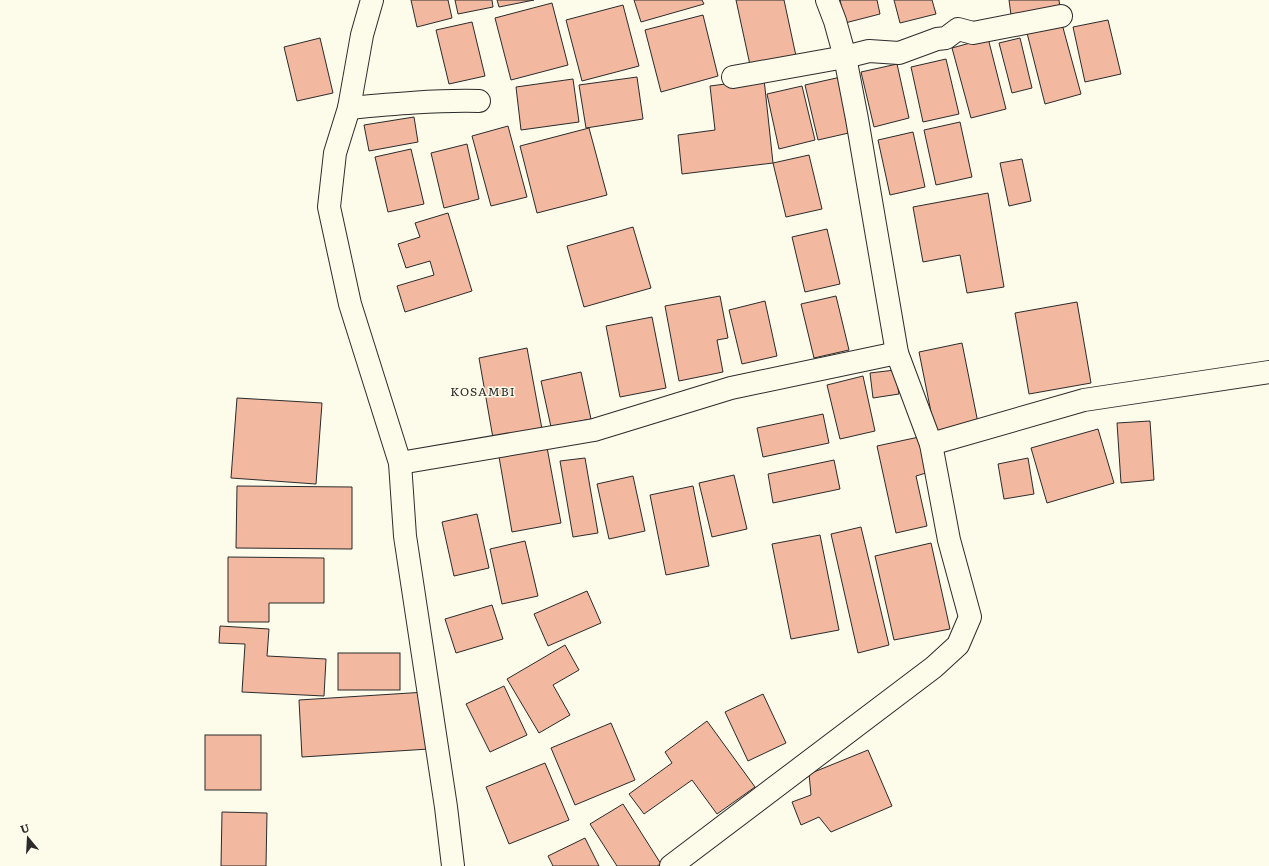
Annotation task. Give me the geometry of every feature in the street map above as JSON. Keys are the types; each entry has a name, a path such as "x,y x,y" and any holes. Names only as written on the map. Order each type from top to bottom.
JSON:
{"street":[{"path":"372,0 362,35 349,108 335,153 329,207 350,304 400,463 405,536 446,807 453,866"},
{"path":"671,866 934,668 958,645 970,617 949,540 932,444 897,353 857,118 845,57 835,21 827,0"},
{"path":"733,77 845,57 869,51 899,53 937,38 946,38 958,29 974,32 1061,16"},
{"path":"349,108 415,102 479,101"},
{"path":"400,463 594,430 731,388 897,353"},
{"path":"932,444 1084,400 1269,372"}],"building":[{"path":"411,0 448,0 452,18 417,27"},
{"path":"455,0 492,0 493,7 458,14"},
{"path":"497,0 534,0 499,7"},
{"path":"634,0 702,0 704,4 641,22"},
{"path":"736,0 784,0 796,56 750,65"},
{"path":"840,0 877,0 880,14 845,23"},
{"path":"894,0 932,0 936,14 900,23"},
{"path":"1009,0 1059,0 1060,8 1011,15"},
{"path":"552,3 568,65 511,80 495,18"},
{"path":"623,5 639,66 582,81 566,20"},
{"path":"703,15 718,76 661,92 645,30"},
{"path":"1108,20 1121,74 1085,82 1073,27"},
{"path":"472,22 485,76 449,84 436,30"},
{"path":"1062,24 1081,94 1045,104 1027,33"},
{"path":"320,38 333,93 297,101 284,47"},
{"path":"988,38 1006,109 971,118 952,48"},
{"path":"1020,38 1032,88 1012,93 999,43"},
{"path":"946,59 959,114 923,122 911,67"},
{"path":"897,64 909,118 874,127 861,72"},
{"path":"637,77 643,119 586,128 579,85"},
{"path":"841,77 853,132 818,140 805,85"},
{"path":"573,79 579,122 521,130 516,87"},
{"path":"764,79 773,163 682,174 678,135 715,130 710,86"},
{"path":"802,86 815,140 779,149 767,94"},
{"path":"414,117 418,142 369,151 364,125"},
{"path":"960,122 972,177 936,185 924,130"},
{"path":"508,126 527,197 491,206 472,136"},
{"path":"589,128 607,195 537,213 520,146"},
{"path":"913,132 925,187 890,195 878,140"},
{"path":"467,144 479,199 444,208 431,153"},
{"path":"411,149 424,204 388,212 375,157"},
{"path":"809,155 822,209 786,217 773,163"},
{"path":"1022,159 1031,201 1009,206 1000,163"},
{"path":"988,193 1004,287 967,293 960,255 923,262 913,207"},
{"path":"448,213 472,291 405,312 397,286 434,275 430,261 406,268 398,244 420,237 415,223"},
{"path":"633,227 651,288 584,307 567,246"},
{"path":"827,229 840,284 805,292 792,237"},
{"path":"720,296 728,338 717,340 723,372 679,381 665,306"},
{"path":"836,296 849,350 814,358 801,304"},
{"path":"765,301 777,356 742,364 729,310"},
{"path":"1077,302 1091,383 1029,394 1015,313"},
{"path":"652,317 666,388 620,397 606,326"},
{"path":"962,343 978,423 935,432 919,352"},
{"path":"527,348 542,429 493,438 479,358"},
{"path":"895,370 899,394 873,398 870,373"},
{"path":"581,372 591,419 551,427 541,381"},
{"path":"863,376 875,431 840,439 827,385"},
{"path":"237,398 322,403 316,484 231,478"},
{"path":"823,414 829,443 763,457 757,428"},
{"path":"1150,421 1154,480 1121,483 1117,423"},
{"path":"1098,429 1114,483 1047,503 1031,448"},
{"path":"919,437 926,473 916,476 927,526 896,533 877,446"},
{"path":"546,442 561,523 512,532 498,451"},
{"path":"585,458 598,533 573,537 560,461"},
{"path":"1028,458 1034,494 1004,499 998,464"},
{"path":"834,460 840,489 773,503 768,474"},
{"path":"734,475 747,529 712,537 699,483"},
{"path":"633,476 645,531 609,539 597,484"},
{"path":"237,486 352,487 352,549 236,548"},
{"path":"693,486 709,566 666,575 650,495"},
{"path":"477,514 489,568 454,576 442,522"},
{"path":"861,527 889,645 858,653 831,534"},
{"path":"820,535 839,630 791,639 772,544"},
{"path":"525,541 538,596 502,604 490,549"},
{"path":"931,543 950,629 894,640 875,556"},
{"path":"228,557 324,558 324,603 269,603 269,622 228,622"},
{"path":"587,591 601,623 548,646 534,614"},
{"path":"492,605 503,639 456,653 445,619"},
{"path":"220,626 269,629 267,656 326,659 324,696 242,692 245,644 219,643"},
{"path":"565,645 579,670 553,685 570,715 539,733 507,679"},
{"path":"338,653 400,653 400,690 338,690"},
{"path":"504,686 527,735 490,752 466,704"},
{"path":"426,692 429,749 302,757 299,700"},
{"path":"763,694 786,743 748,761 725,712"},
{"path":"707,721 755,787 717,814 692,780 644,814 629,794 672,763 665,752"},
{"path":"611,723 635,780 575,805 551,748"},
{"path":"205,735 261,735 261,790 205,790"},
{"path":"868,750 892,806 831,832 819,817 801,825 792,802 811,795 809,774"},
{"path":"545,763 569,820 509,844 486,787"},
{"path":"623,804 661,864 657,866 617,866 590,824"},
{"path":"222,812 267,813 266,866 221,866"},
{"path":"585,838 599,866 553,866 548,856"}],"district":[{"name":"KOSAMBI","path":"483,391"}]}
